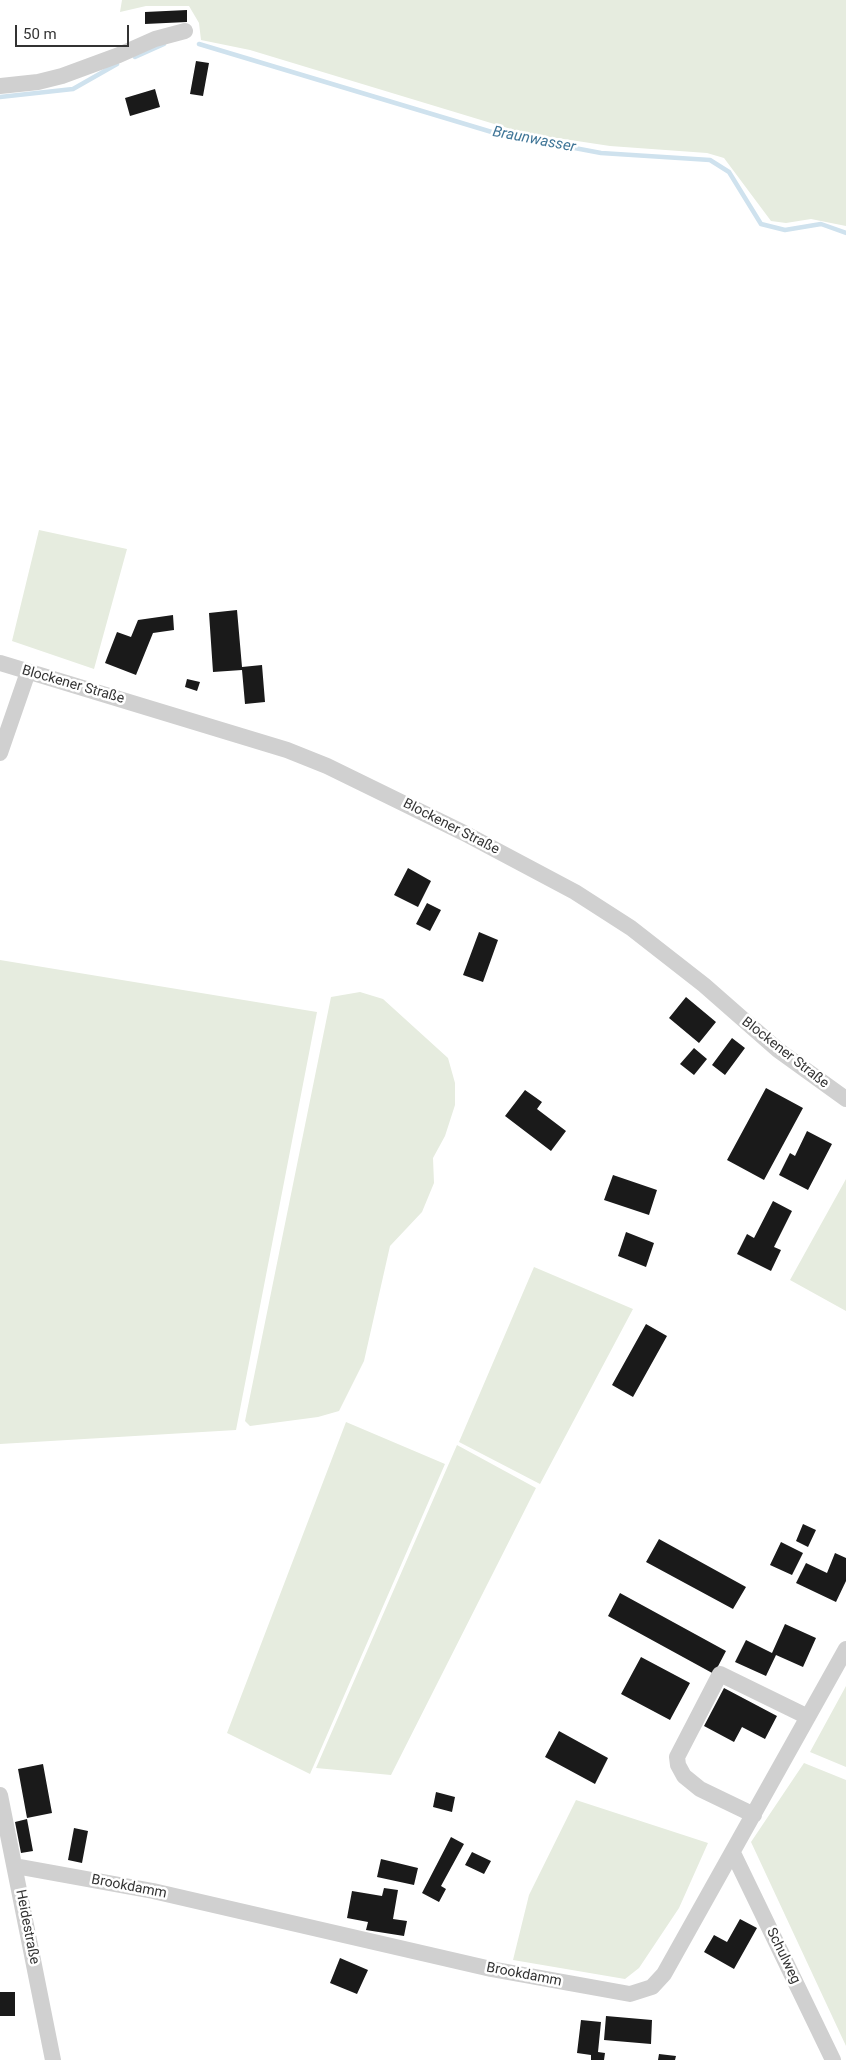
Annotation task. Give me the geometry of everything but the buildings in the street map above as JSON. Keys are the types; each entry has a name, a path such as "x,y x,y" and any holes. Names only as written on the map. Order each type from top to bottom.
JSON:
{"street":[{"path":"0,86 38,82 62,76 119,55 155,38 185,31"},
{"name":"Blockener Straße","path":"0,664 204,724 311,760 447,824 547,876 631,928 704,985 778,1050 846,1099"},
{"path":"0,752 28,672"},
{"name":"Brookdamm","path":"15,1866 163,1893 491,1969 630,1994 652,1987 664,1974 846,1649"},
{"path":"754,1815 700,1789 684,1776 678,1765 677,1757 720,1674 808,1717"},
{"name":"Heidestraße","path":"0,1795 6,1852 15,1866 54,2060"},
{"name":"Schulweg","path":"733,1853 833,2060"}],"shaded area":[{"path":"122,0 846,0 846,226 811,219 786,223 771,221 724,158 707,153 610,146 524,133 250,50 201,40 199,23 189,6 146,6 120,12"},
{"path":"39,530 127,549 94,669 12,641"},
{"path":"0,960 317,1012 236,1430 0,1444"},
{"path":"360,992 383,999 448,1058 455,1083 455,1105 445,1136 433,1158 434,1183 422,1212 390,1246 364,1361 339,1411 318,1417 250,1426 245,1421 331,997"},
{"path":"846,1179 846,1311 790,1280"},
{"path":"534,1267 633,1309 540,1484 459,1442"},
{"path":"346,1422 445,1464 310,1774 227,1733"},
{"path":"457,1445 536,1488 391,1775 316,1768"},
{"path":"846,1686 846,1767 810,1752"},
{"path":"804,1763 846,1780 846,2046 751,1842"},
{"path":"576,1800 708,1843 679,1908 639,1968 625,1979 513,1960 529,1895"}],"waterway":[{"name":"Braunwasser","path":"135,57 164,44"},
{"name":"Braunwasser","path":"199,44 495,133 601,153 710,160 729,172 761,224 785,230 821,224 846,233"},
{"name":"Braunwasser","path":"0,97 73,89 117,64"}]}
